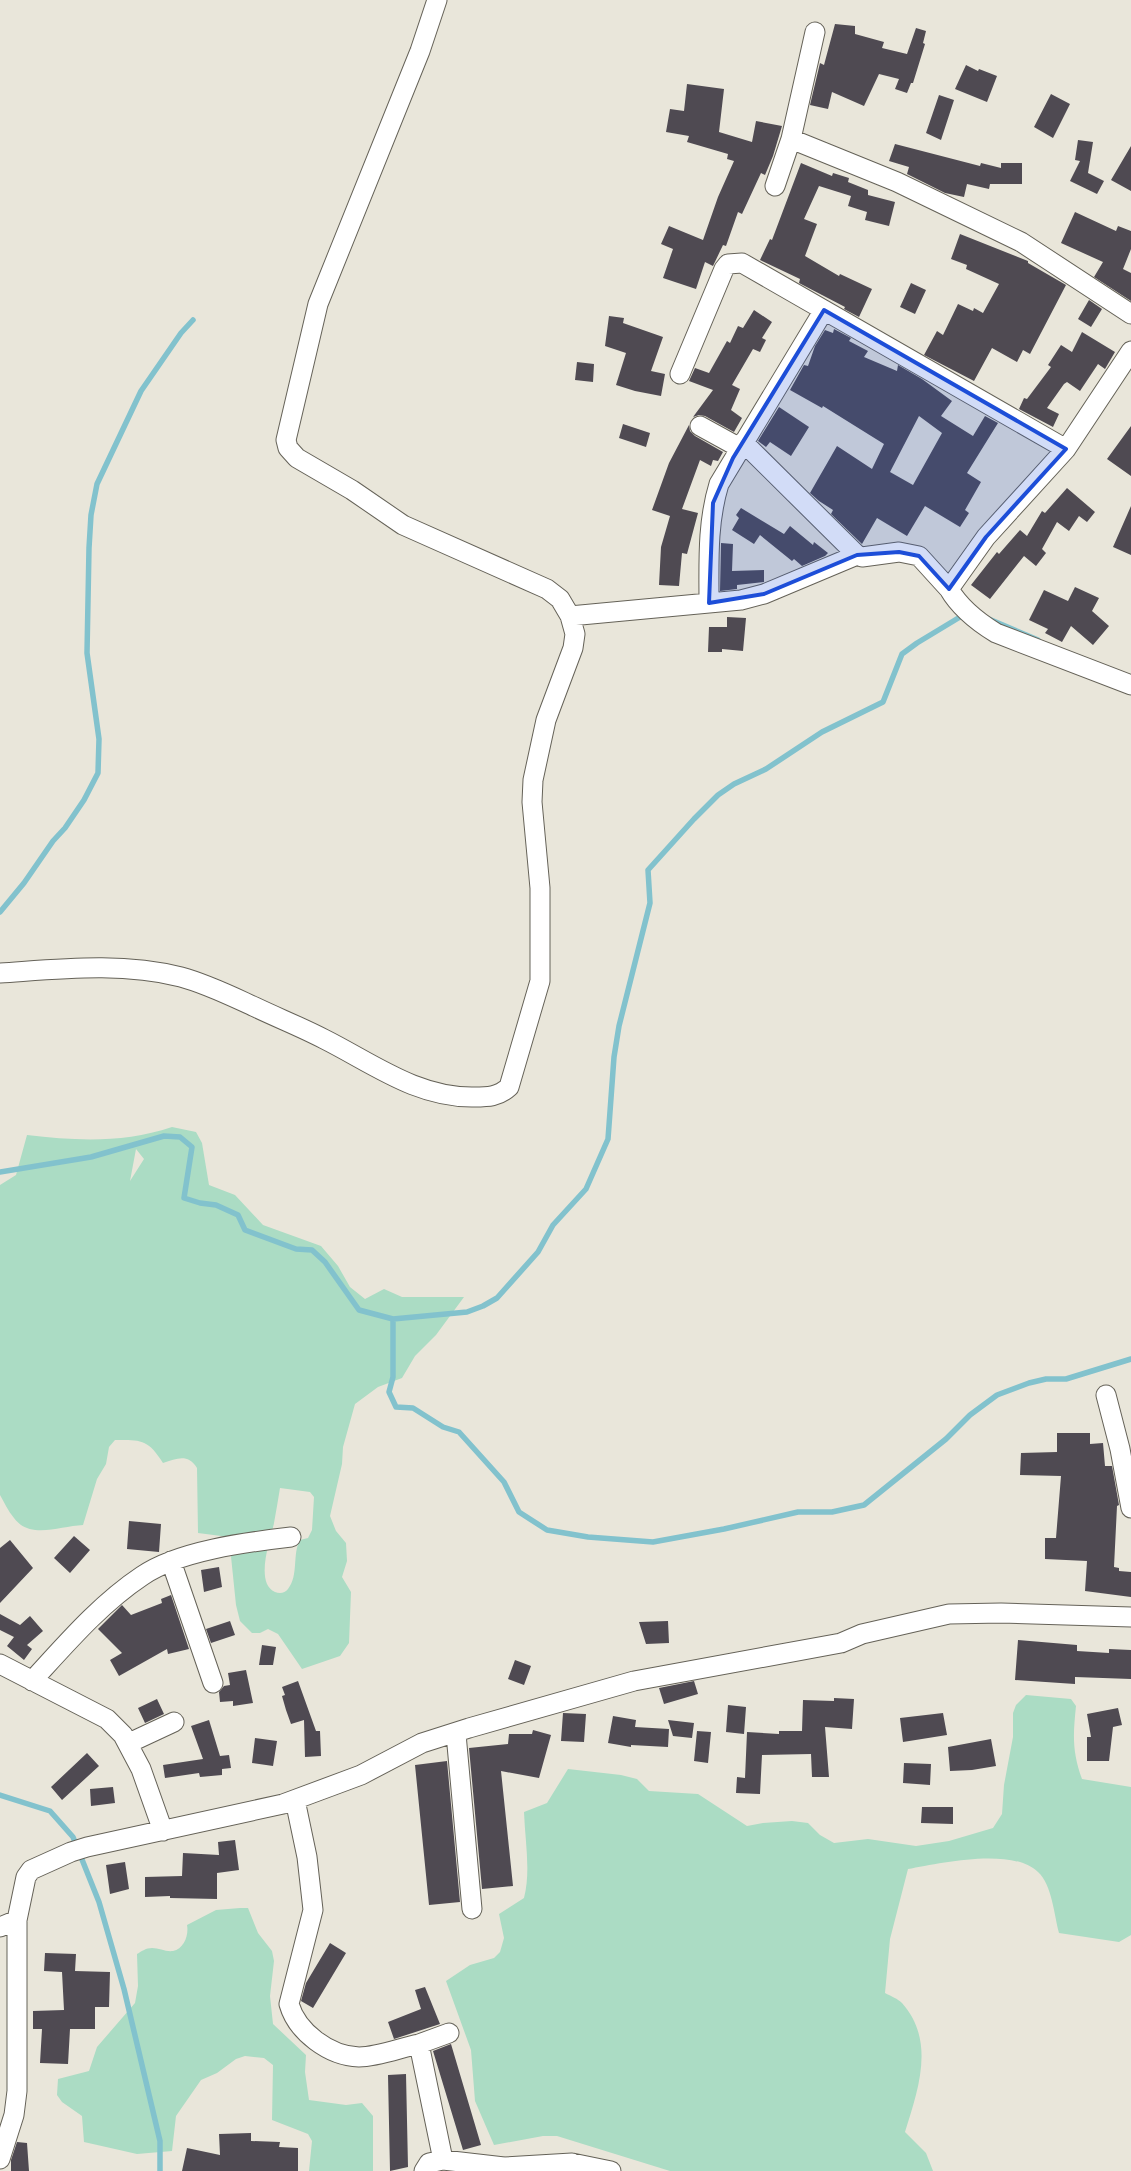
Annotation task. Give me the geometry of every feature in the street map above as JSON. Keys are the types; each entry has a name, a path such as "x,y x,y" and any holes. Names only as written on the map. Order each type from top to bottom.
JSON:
{"street":[{"path":"0,973 110,967 136,969 183,978 206,985 324,1039 411,1085 450,1096 488,1097 500,1095 509,1087 540,981 540,888 532,802 533,780 546,720 573,648 575,634 570,616 560,599 547,589 403,525 352,490 297,458 288,448 286,440 318,304 416,60 437,0"},
{"path":"775,186 791,139 815,32"},
{"path":"791,139 897,182 1021,242 1131,314"},
{"path":"680,374 720,278 728,264 742,263 756,269 1066,449"},
{"path":"709,603 710,530 713,503 719,484 824,310"},
{"path":"949,589 986,537 1066,449 1131,351"},
{"path":"700,426 742,445 857,556"},
{"path":"570,616 741,600 764,594 857,556 899,552 919,556 972,616 1015,641 1131,686"},
{"path":"1106,1395 1120,1449 1131,1508"},
{"path":"32,1682 80,1628 142,1576 171,1561 259,1540 291,1537"},
{"path":"171,1561 213,1683"},
{"path":"1,2151 16,2104 17,2091 8,1924 26,1877 31,1870 79,1850 283,1804 361,1775 422,1743 634,1681 841,1643 862,1634 950,1614 1001,1613 1131,1617"},
{"path":"0,1664 107,1719 123,1734 163,1831"},
{"path":"128,1743 174,1722"},
{"path":"456,1734 472,1909"},
{"path":"295,1800 308,1857 313,1910 288,2004 291,2013 302,2029 309,2035 324,2046 345,2055 367,2056 419,2044 449,2033"},
{"path":"419,2044 443,2160"},
{"path":"424,2171 430,2163 443,2160 504,2169 572,2167 611,2171"}],"highlighted area":[{"path":"824,310 1066,449 986,537 949,589 919,556 899,552 857,555 764,594 709,603 713,503 733,458"}],"green space":[{"path":"172,1127 196,1132 202,1143 209,1185 235,1195 263,1225 321,1246 338,1266 350,1287 365,1299 384,1289 402,1297 464,1297 436,1335 415,1356 402,1378 378,1387 355,1404 343,1447 342,1464 330,1516 336,1531 346,1543 347,1561 342,1577 351,1592 349,1643 340,1656 302,1669 278,1634 268,1629 260,1633 252,1633 240,1621 236,1605 229,1537 198,1533 197,1468 189,1460 182,1458 163,1463 153,1449 143,1442 115,1440 109,1447 106,1464 97,1479 83,1525 46,1530 28,1529 14,1518 0,1495 0,1185 16,1175 27,1135 64,1139 101,1139 136,1136","holes":["136,1149 144,1159 130,1181","280,1488 310,1492 314,1497 312,1530 308,1538 300,1540 291,1583 287,1590 281,1593 275,1592 269,1587 265,1570 267,1549"]},
{"path":"1026,1695 1071,1699 1076,1706 1074,1743 1076,1760 1082,1779 1131,1787 1131,1935 1119,1942 1059,1933 1052,1900 1046,1884 1038,1872 1026,1864 994,1858 938,1863 908,1869 890,1939 885,1993 902,2003 919,2033 921,2066 919,2083 905,2132 926,2153 933,2171 670,2171 557,2136 543,2136 494,2145 475,2101 471,2050 446,1981 470,1965 494,1958 500,1952 504,1938 499,1914 524,1898 526,1888 527,1867 524,1812 547,1803 568,1769 621,1775 637,1779 649,1791 698,1794 747,1826 792,1821 808,1823 820,1835 834,1843 868,1839 916,1846 949,1841 993,1828 1002,1814 1004,1785 1013,1737 1013,1713 1016,1705"},
{"path":"248,1908 258,1933 272,1951 274,1961 270,1996 273,2024 306,2055 305,2072 309,2100 346,2105 362,2103 373,2116 373,2171 309,2171 312,2141 308,2134 272,2120 273,2065 264,2058 245,2056 236,2059 217,2073 201,2080 176,2116 172,2151 137,2154 84,2142 82,2116 62,2102 57,2095 58,2079 89,2071 97,2047 135,2003 138,1986 137,1954 150,1948 170,1951 177,1950 185,1941 187,1925 216,1910"}],"building":[{"path":"835,24 855,26 855,34 884,42 882,48 907,54 916,28 926,31 923,43 925,44 913,83 911,83 907,93 895,89 899,79 879,74 864,106 832,92 828,109 810,105 820,63 824,65"},
{"path":"966,65 978,71 979,69 997,76 987,102 955,89"},
{"path":"687,84 724,89 719,132 752,142 756,121 782,126 765,175 761,173 742,214 738,212 726,246 723,245 713,266 705,262 696,289 663,278 673,249 661,244 669,226 703,240 718,197 734,161 727,159 728,154 687,142 689,136 666,132 670,109 684,111"},
{"path":"1051,94 1070,104 1053,138 1034,127"},
{"path":"939,95 954,100 941,140 926,133"},
{"path":"1078,140 1093,142 1088,173 1104,181 1097,194 1070,181 1080,161 1075,160"},
{"path":"895,144 980,166 981,163 1001,168 1001,163 1022,163 1022,184 990,184 989,189 967,184 964,197 945,193 907,174 909,167 889,161"},
{"path":"1131,146 1131,191 1111,180"},
{"path":"801,163 832,176 833,173 849,178 848,182 868,190 868,195 895,202 889,226 865,220 867,212 848,206 851,196 819,186 804,219 817,224 805,256 839,276 840,274 872,289 859,317 844,309 845,307 799,283 800,279 760,260 770,239 772,240"},
{"path":"1075,212 1116,231 1118,226 1131,231 1131,249 1123,269 1131,273 1131,301 1094,277 1103,262 1061,243"},
{"path":"960,234 1028,261 1028,263 1066,285 1030,354 1023,350 1017,362 992,348 974,381 924,355 937,331 943,335 958,304 973,311 974,308 983,313 999,284 966,269 967,265 951,259"},
{"path":"911,283 926,290 915,314 900,307"},
{"path":"1089,300 1102,309 1091,327 1078,319"},
{"path":"754,310 772,322 762,338 766,340 760,352 753,349 732,385 740,389 731,410 742,418 734,432 705,416 693,417 713,390 689,381 695,368 709,373 727,341 730,343 738,326 743,328"},
{"path":"609,316 624,318 623,323 663,337 651,371 665,374 661,396 616,385 626,353 605,346"},
{"path":"834,329 851,338 849,341 868,351 864,357 897,371 898,365 922,379 952,401 941,416 973,436 985,416 998,423 967,473 981,482 965,510 969,513 960,527 925,506 907,536 877,518 862,544 831,514 833,510 810,493 837,446 872,469 884,444 823,406 822,408 790,390 804,365 808,366 815,346 825,330 833,333","holes":["919,416 942,433 913,485 890,472"]},
{"path":"1082,332 1115,352 1105,369 1098,364 1080,391 1067,382 1064,384 1047,408 1059,414 1053,427 1019,409 1024,398 1027,399 1051,367 1048,365 1061,345 1072,352"},
{"path":"577,362 594,364 593,382 575,380"},
{"path":"779,407 809,427 791,456 770,442 766,447 758,441"},
{"path":"623,424 650,433 646,447 619,438"},
{"path":"689,425 690,431 695,436 723,452 718,461 713,460 711,466 700,460 682,509 698,513 687,554 682,553 679,586 659,585 661,547 670,516 652,510 669,463"},
{"path":"1131,426 1131,476 1107,459"},
{"path":"1067,488 1095,512 1087,522 1079,516 1069,531 1057,522 1042,549 1046,553 1036,566 1024,556 990,599 971,585 997,552 999,554 1020,530 1027,536 1042,511 1045,513"},
{"path":"1131,506 1131,555 1113,547"},
{"path":"741,508 784,534 790,526 813,545 814,542 828,553 802,566 794,559 792,561 760,535 754,544 732,530 739,518 736,515"},
{"path":"721,543 733,544 732,571 764,570 764,582 737,585 737,589 720,591"},
{"path":"1075,587 1099,598 1092,611 1109,626 1093,645 1071,626 1062,642 1045,633 1048,629 1029,620 1044,590 1068,601"},
{"path":"727,617 746,618 743,651 722,649 722,652 708,652 709,627 727,627"},
{"path":"1057,1433 1090,1433 1090,1444 1103,1443 1105,1466 1112,1466 1119,1505 1117,1506 1114,1567 1119,1568 1119,1571 1131,1572 1131,1597 1085,1591 1087,1561 1045,1559 1045,1538 1056,1538 1061,1476 1020,1475 1021,1453 1057,1452"},
{"path":"129,1521 161,1524 159,1552 127,1549"},
{"path":"74,1536 90,1550 70,1573 54,1558"},
{"path":"10,1540 33,1568 0,1603 0,1548"},
{"path":"219,1567 222,1587 204,1592 201,1570"},
{"path":"171,1595 189,1649 168,1654 167,1649 119,1676 110,1660 122,1653 98,1629 122,1605 131,1615 162,1603 161,1599"},
{"path":"0,1614 20,1625 30,1616 43,1631 27,1645 32,1649 24,1660 7,1646 14,1637 0,1630"},
{"path":"230,1621 235,1635 211,1643 206,1629"},
{"path":"668,1621 669,1643 646,1644 639,1622"},
{"path":"1018,1640 1077,1645 1077,1651 1109,1653 1109,1649 1131,1650 1131,1679 1075,1677 1075,1684 1015,1680"},
{"path":"262,1645 276,1647 273,1665 259,1665"},
{"path":"515,1660 531,1666 524,1685 508,1679"},
{"path":"246,1670 253,1703 233,1706 233,1701 220,1702 219,1692 224,1686 230,1685 228,1673"},
{"path":"298,1681 316,1731 320,1731 321,1756 305,1757 304,1720 291,1724 286,1710 282,1696 285,1695 282,1687"},
{"path":"694,1681 698,1694 664,1704 659,1688"},
{"path":"834,1698 854,1699 852,1729 825,1727 829,1777 812,1777 811,1754 762,1755 760,1794 736,1793 737,1777 745,1778 747,1732 779,1734 779,1731 802,1731 803,1700 834,1701"},
{"path":"157,1699 164,1714 145,1723 138,1708"},
{"path":"728,1705 746,1707 744,1734 726,1732"},
{"path":"1118,1708 1122,1725 1113,1727 1109,1761 1087,1761 1087,1737 1091,1737 1087,1714"},
{"path":"563,1713 586,1714 584,1742 561,1741"},
{"path":"943,1713 947,1735 903,1742 900,1718"},
{"path":"613,1716 636,1720 635,1727 669,1729 668,1747 631,1745 631,1747 608,1743"},
{"path":"209,1720 220,1756 229,1755 231,1768 222,1769 222,1775 200,1777 199,1773 165,1778 163,1765 203,1759 191,1726"},
{"path":"668,1720 694,1723 692,1738 673,1736"},
{"path":"533,1730 551,1735 539,1778 501,1771 513,1886 482,1889 469,1748 508,1744 509,1734 532,1734"},
{"path":"697,1731 711,1732 708,1763 694,1761"},
{"path":"255,1738 277,1741 273,1766 252,1763"},
{"path":"991,1739 996,1766 950,1771 948,1747"},
{"path":"87,1753 99,1766 62,1800 51,1787"},
{"path":"447,1761 460,1902 429,1905 415,1765"},
{"path":"904,1763 931,1764 930,1785 903,1783"},
{"path":"113,1787 115,1803 91,1806 90,1789"},
{"path":"922,1807 953,1807 953,1824 921,1823"},
{"path":"235,1840 239,1870 217,1873 217,1899 170,1898 170,1896 145,1897 145,1877 182,1876 183,1853 219,1855 218,1842"},
{"path":"125,1862 129,1889 110,1894 106,1865"},
{"path":"330,1943 346,1953 313,2008 301,2001 306,1983"},
{"path":"45,1953 76,1954 75,1971 110,1972 109,2007 95,2007 95,2029 70,2029 68,2064 40,2063 42,2029 33,2029 33,2011 64,2010 62,1972 44,1971"},
{"path":"425,1987 440,2024 394,2039 388,2022 421,2009 415,1990"},
{"path":"451,2044 481,2145 463,2150 433,2051"},
{"path":"406,2074 408,2167 390,2171 388,2075"},
{"path":"251,2133 251,2141 280,2142 279,2147 298,2148 298,2171 182,2171 187,2148 220,2155 219,2134"},
{"path":"17,2142 27,2143 29,2171 11,2171 11,2160"}],"waterway":[{"path":"0,912 24,883 53,841 65,828 84,800 98,773 99,739 87,653 89,548 91,515 97,484 141,391 181,333 193,320"},
{"path":"0,1172 91,1157 164,1136 180,1137 192,1147 184,1198 216,1205 238,1215 245,1230 296,1249 312,1250 325,1262 359,1310 393,1319 467,1312 497,1298 538,1252 553,1225 586,1189 608,1139 614,1057 619,1026 650,903 648,870 718,795 734,784 766,769 822,732 883,702 902,654 960,617 965,617"},
{"path":"984,617 1038,640"},
{"path":"393,1319 393,1377 389,1392 396,1407 413,1408 443,1427 459,1432 504,1482 519,1512 547,1530 588,1537 653,1542 724,1529 798,1512 832,1512 864,1505 946,1439 970,1415 997,1395 1029,1383 1046,1379 1066,1379 1131,1359"},
{"path":"0,1795 50,1811 73,1837 99,1902 124,1989 160,2141 160,2171"}]}
